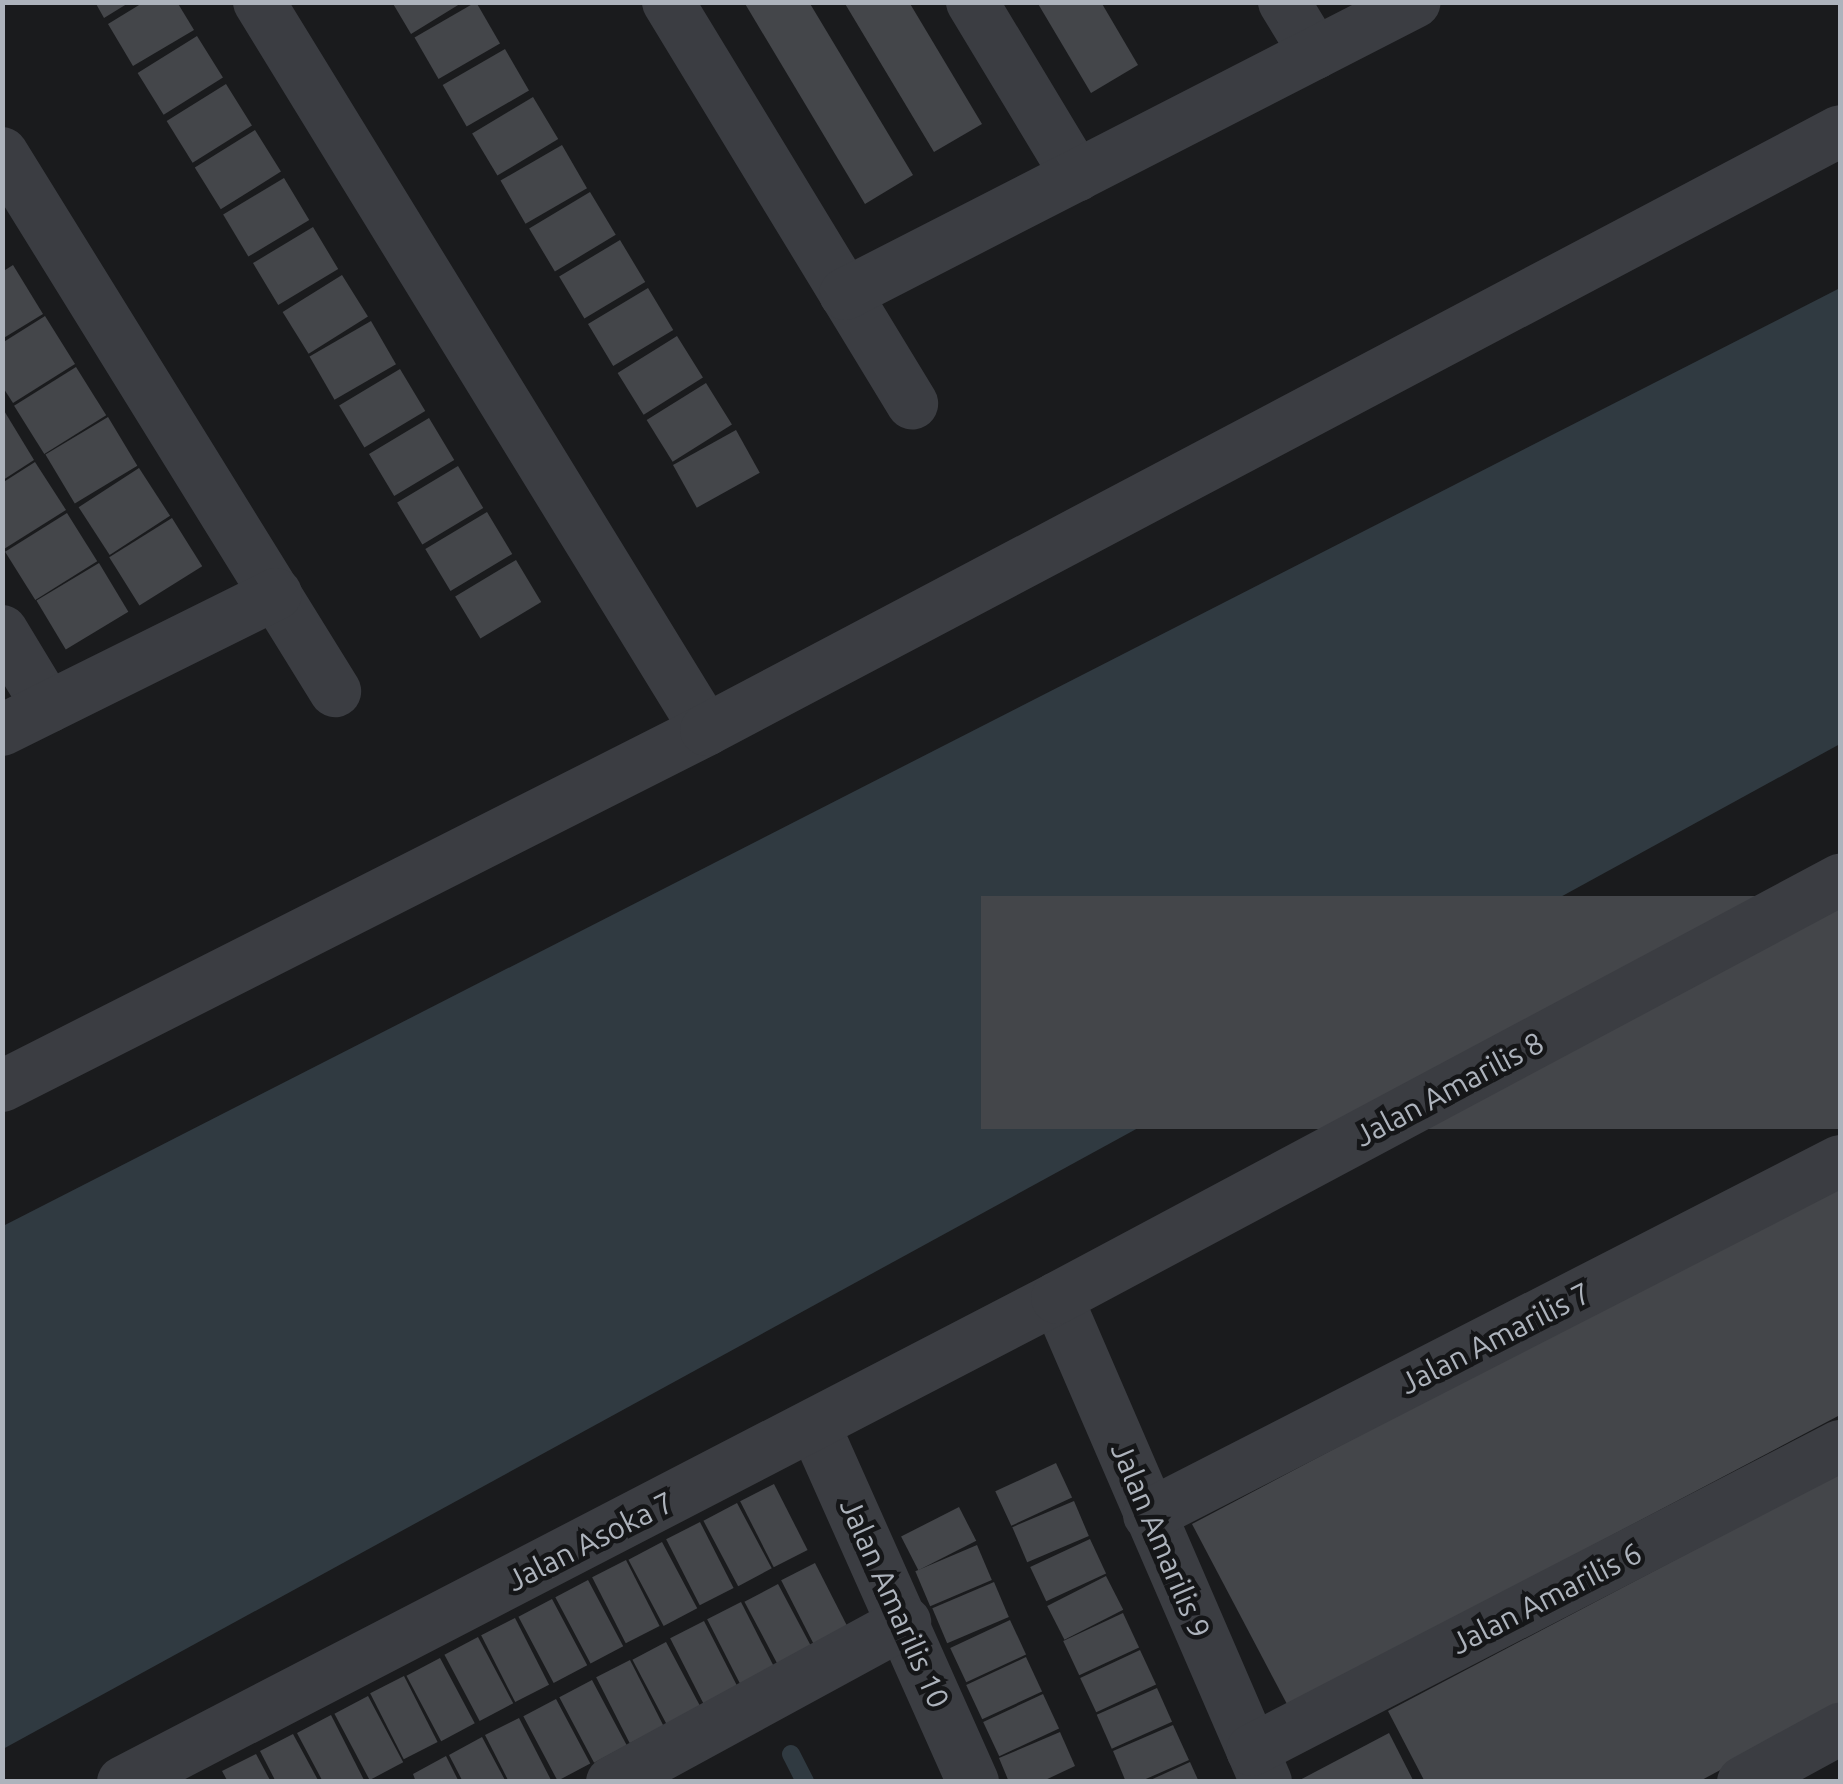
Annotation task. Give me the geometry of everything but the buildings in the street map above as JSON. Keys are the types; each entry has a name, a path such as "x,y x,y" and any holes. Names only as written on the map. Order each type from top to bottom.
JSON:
{"street":[{"path":"259,2 706,730"},
{"path":"668,2 912,404"},
{"path":"972,2 1077,176"},
{"path":"1284,2 1315,54"},
{"path":"844,294 1416,2"},
{"path":"2,1086 706,730 1840,131"},
{"path":"3,153 335,691"},
{"path":"2,730 276,594"},
{"path":"2,631 48,707"},
{"name":"Jalan Amarilis 8","path":"1057,1298 1840,880"},
{"name":"Jalan Amarilis 7","path":"1149,1515 1840,1162"},
{"name":"Jalan Asoka 7","path":"122,1782 1057,1298"},
{"name":"Jalan Amarilis 9","path":"1057,1298 1259,1766"},
{"name":"Jalan Amarilis 10","path":"814,1425 973,1782"},
{"name":"Jalan Amarilis 6","path":"1259,1766 1840,1446"},
{"path":"612,1782 905,1622"},
{"path":"1743,1782 1840,1729"}],"shaded area":[{"path":"1840,288 1840,744 3,1749 3,1226"}],"waterway":[{"path":"791,1754 805,1782"}]}
